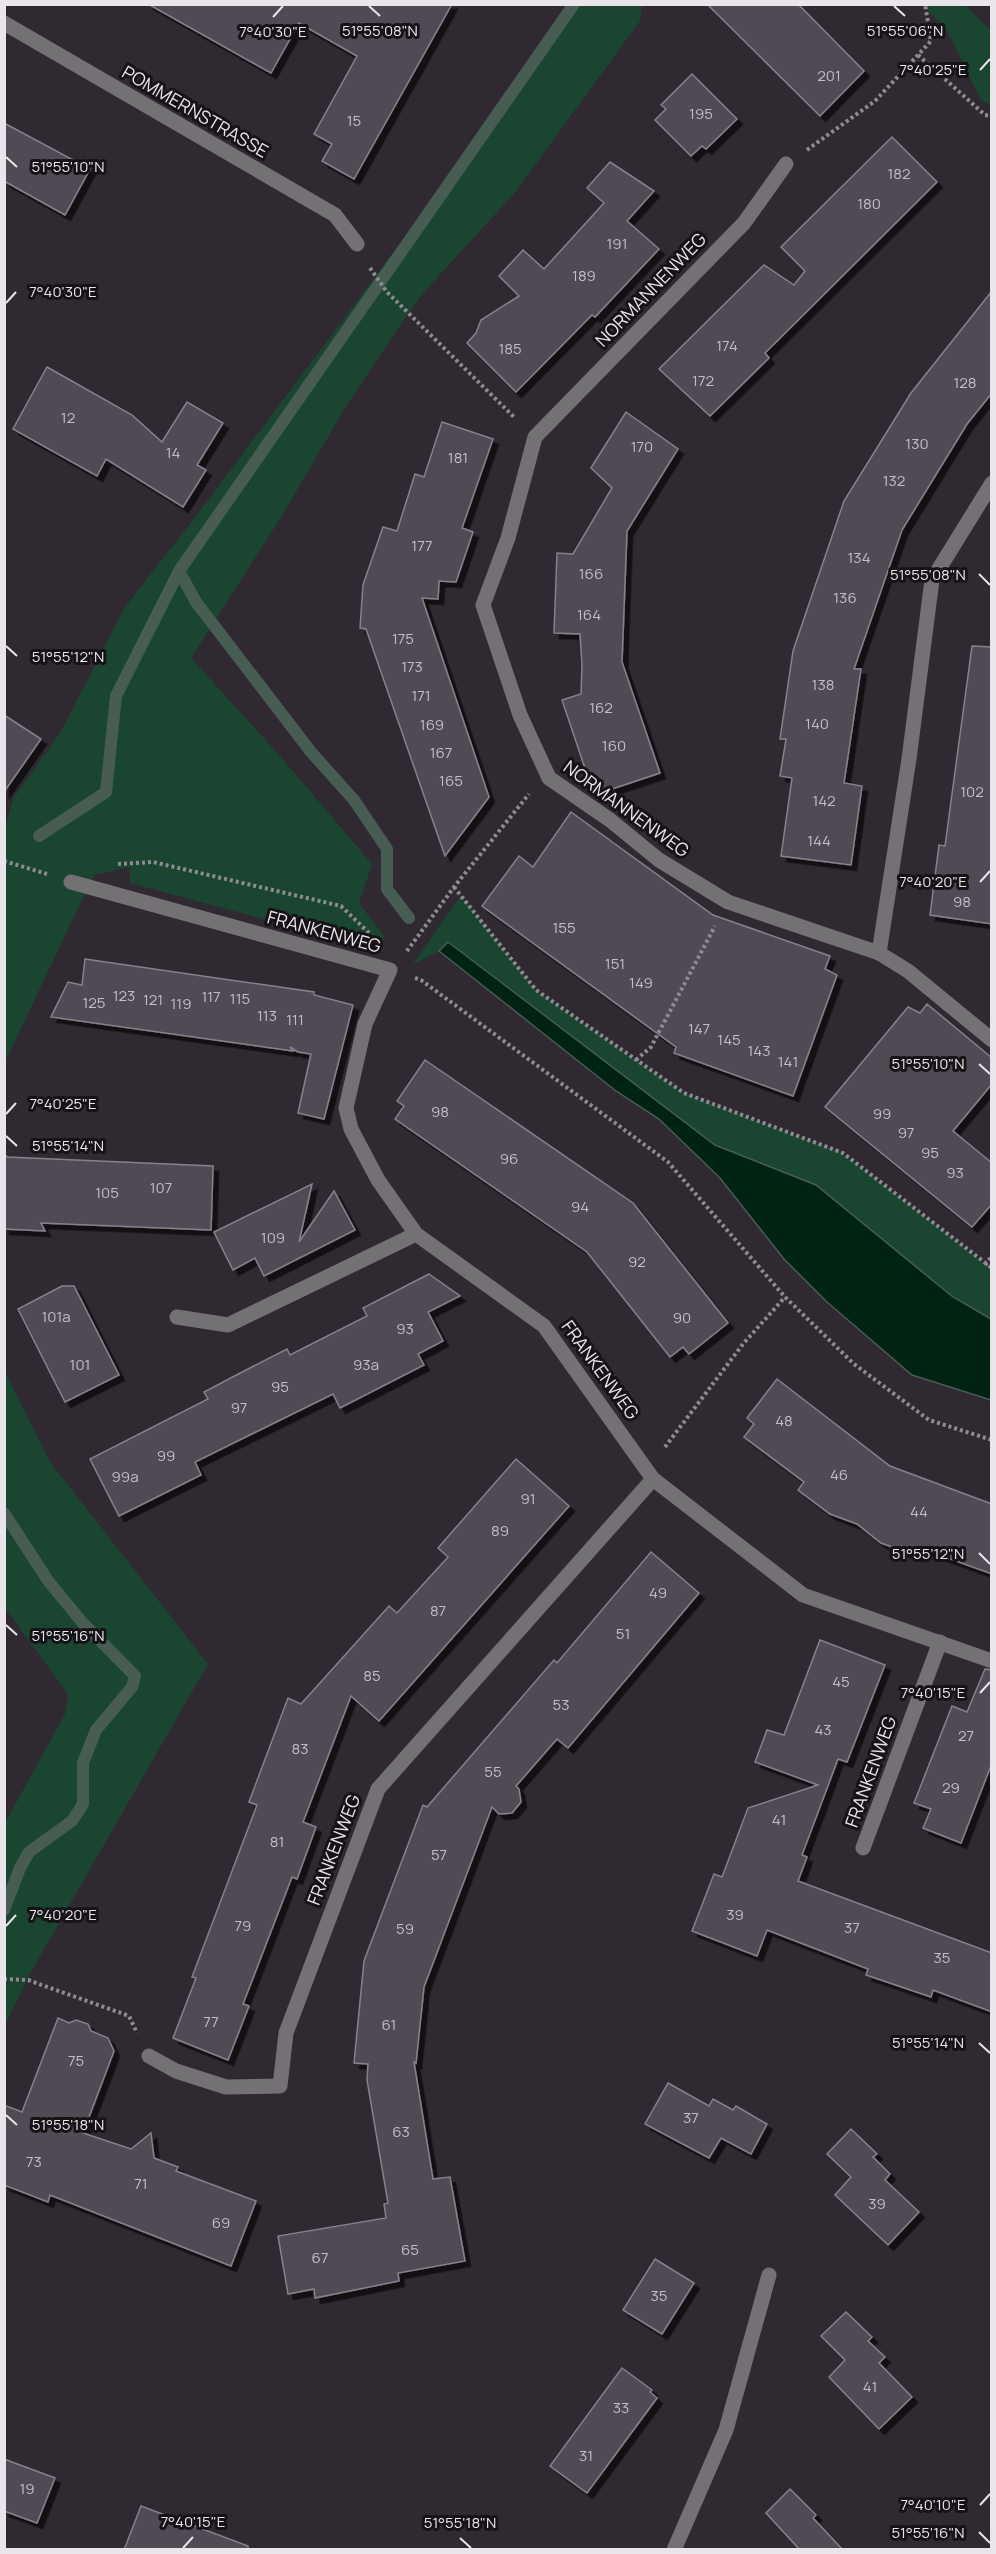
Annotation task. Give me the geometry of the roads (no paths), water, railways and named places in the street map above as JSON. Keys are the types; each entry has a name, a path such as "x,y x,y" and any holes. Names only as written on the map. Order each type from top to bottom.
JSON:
{"street":[{"name":"POMMERNSTRASSE","path":"4,23 335,215 357,243"},
{"name":"NORMANNENWEG","path":"786,164 744,223 535,437 508,538 483,605 520,715 549,778 610,820 658,860 728,902 879,953 908,971 992,1040"},
{"path":"879,953 909,759 932,580 992,483"},
{"name":"FRANKENWEG","path":"71,882 390,970 365,1024 346,1108 351,1129 378,1180 416,1233 544,1326 653,1479 803,1595 992,1661"},
{"path":"177,1317 228,1325 416,1233"},
{"name":"FRANKENWEG","path":"149,2056 176,2071 226,2087 280,2086 286,2033 378,1789 653,1479"},
{"name":"FRANKENWEG","path":"863,1848 940,1642"},
{"path":"674,2550 726,2430 769,2275"}],"waterway":[{"path":"39,836 106,792 116,696 179,571 574,4"},
{"path":"179,571 196,602 311,752 354,800 387,849 387,889 409,918"},
{"path":"4,1513 49,1582 82,1622 135,1676 132,1687 96,1730 83,1763 83,1804 72,1821 29,1852 20,1868 4,1910"}]}
